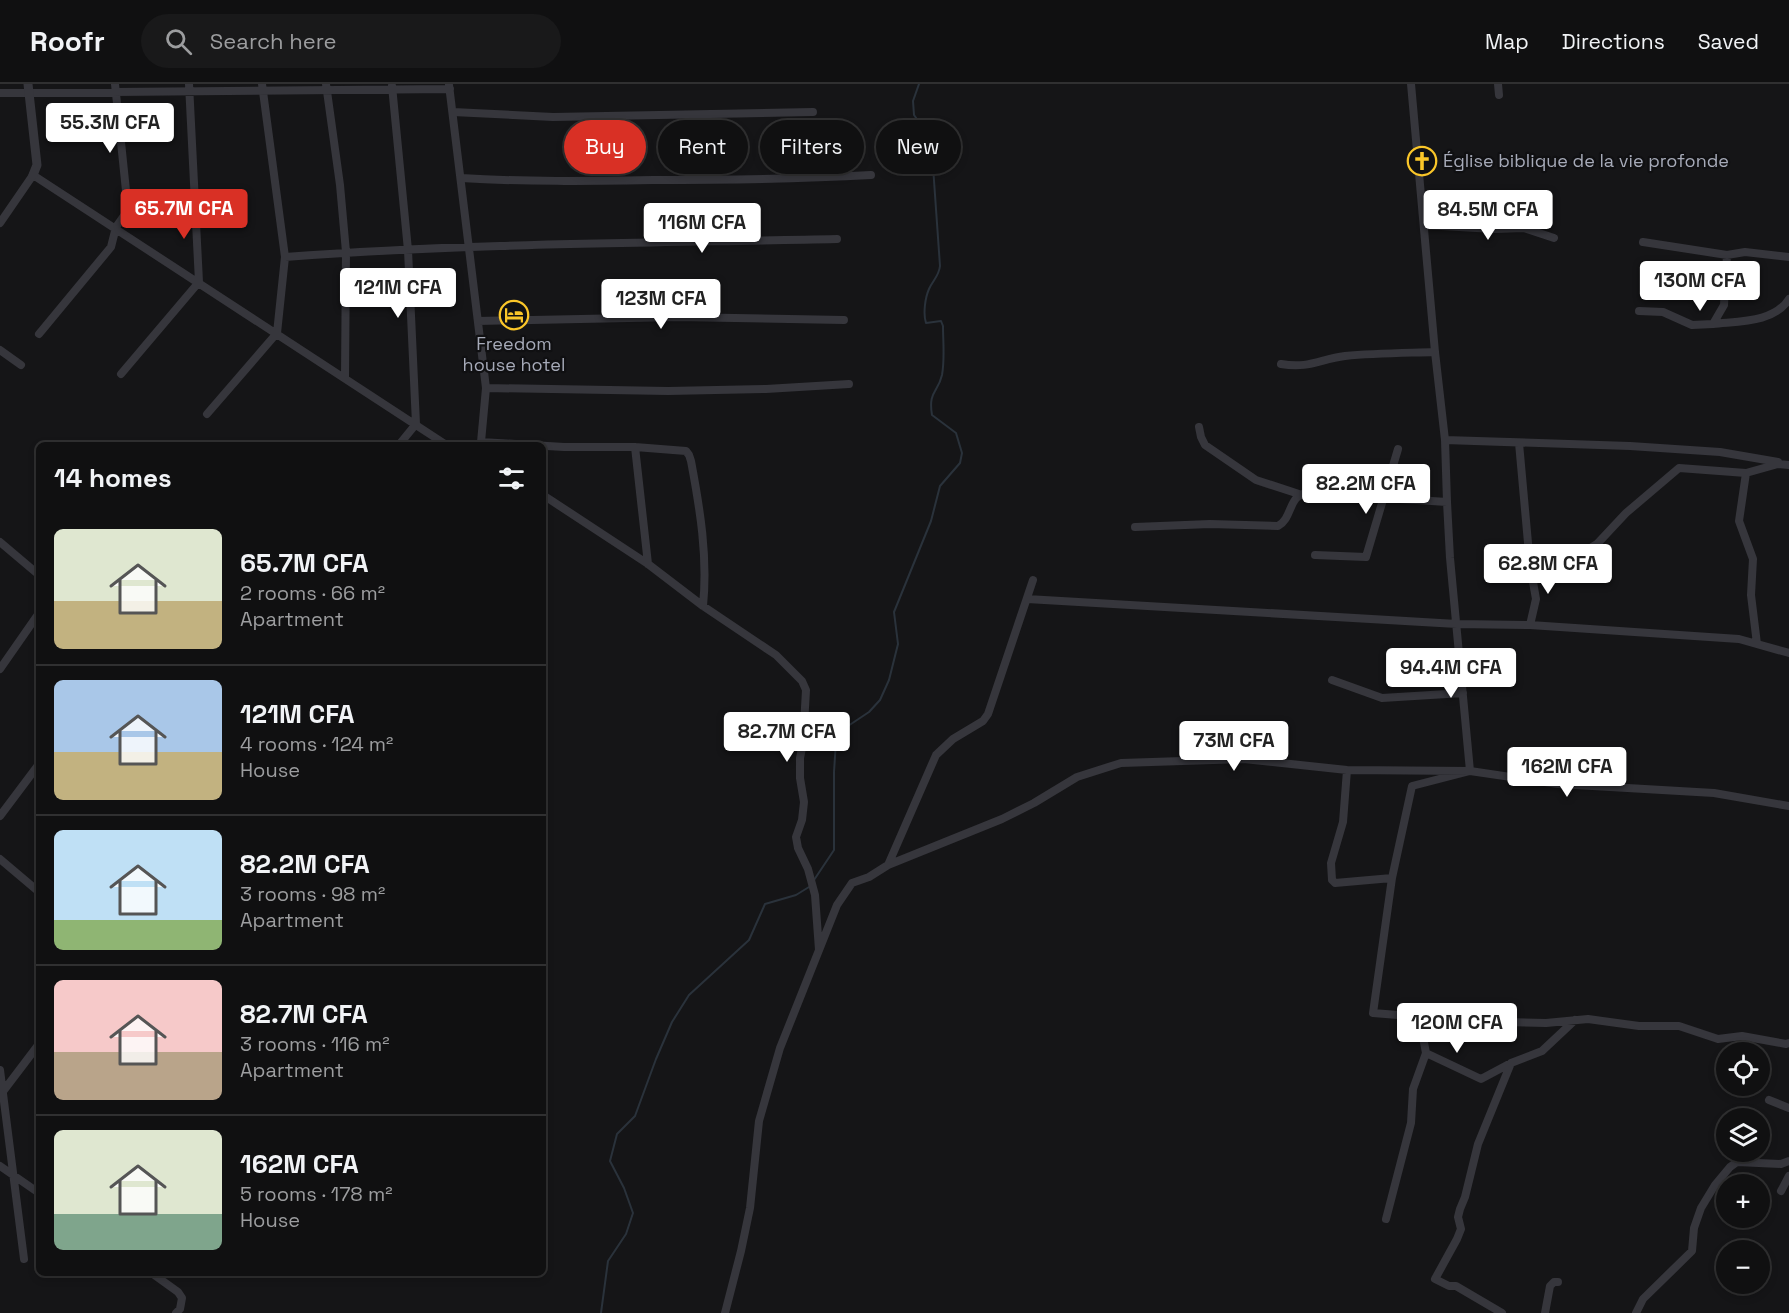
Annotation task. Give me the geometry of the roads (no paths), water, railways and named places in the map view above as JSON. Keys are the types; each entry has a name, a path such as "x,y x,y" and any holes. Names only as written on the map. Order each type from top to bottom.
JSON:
{"street":[{"path":"1411,84 1445,440 1450,558 1470,771"},
{"path":"1498,84 1499,95"},
{"path":"0,93 28,88 450,86 486,388 480,442"},
{"path":"207,414 277,333 285,257 263,87"},
{"path":"326,87 340,185 346,252 345,378"},
{"path":"392,87 408,250 416,424 401,442"},
{"path":"0,223 33,175 37,165 28,88"},
{"path":"39,334 111,248 116,227 128,210 115,88"},
{"path":"121,374 199,282 189,88"},
{"path":"453,112 553,117 813,112"},
{"path":"33,175 116,227 442,442"},
{"path":"461,178 515,181 682,181 788,180 871,175"},
{"path":"1424,225 1494,229 1524,228 1554,238"},
{"path":"285,257 346,252 521,246 837,239"},
{"path":"1643,242 1727,255 1745,252 1789,256"},
{"path":"1713,324 1724,305 1727,255"},
{"path":"1639,310 1663,312 1692,325 1713,324 1761,318 1775,313 1789,299"},
{"path":"478,321 666,317 844,320"},
{"path":"0,350 21,365"},
{"path":"1281,364 1302,366 1348,356 1435,352"},
{"path":"486,388 668,391 849,384"},
{"path":"1199,427 1205,445 1248,475 1299,494 1447,502"},
{"path":"1445,440 1630,446 1720,452 1789,465"},
{"path":"1520,443 1530,565 1536,599 1530,625"},
{"path":"546,446 635,447 682,450 690,455 704,549 706,582 703,606"},
{"path":"635,447 648,564"},
{"path":"1315,555 1366,557 1398,449"},
{"path":"1530,565 1560,565 1597,544 1626,513 1679,468 1746,472 1778,464 1789,465"},
{"path":"1746,472 1739,521 1753,558 1751,595 1757,644"},
{"path":"1135,527 1209,524 1278,526 1285,523 1294,498 1299,494"},
{"path":"546,497 648,564 703,606 776,655 802,681 806,690 800,758 800,778 804,802 802,820 796,837 815,895 819,951"},
{"path":"0,542 36,572"},
{"path":"888,865 936,755 953,739 983,721 988,714 1033,580"},
{"path":"1028,599 1457,624 1530,625 1739,639 1789,653"},
{"path":"0,669 36,617"},
{"path":"1332,680 1382,698 1463,693"},
{"path":"725,1313 750,1209 759,1121 780,1048 837,905 852,883 869,877 888,865 1002,819 1077,777 1121,763 1244,759 1347,770 1470,771 1558,784 1714,794 1789,806"},
{"path":"0,816 36,768"},
{"path":"1347,770 1343,822 1331,863 1332,880 1335,883 1392,878"},
{"path":"1470,771 1412,786 1392,878 1373,1013 1419,1016 1489,1026 1503,1022 1546,1023 1588,1018 1639,1026 1679,1026 1718,1039 1742,1036 1789,1043"},
{"path":"0,859 36,889"},
{"path":"1386,1219 1411,1123 1413,1089 1426,1053 1419,1016"},
{"path":"1426,1053 1481,1079 1511,1063 1542,1051 1575,1020"},
{"path":"1,1094 36,1048"},
{"path":"1502,1313 1456,1286 1451,1287 1435,1279 1461,1228 1458,1217 1466,1197 1478,1144 1511,1063"},
{"path":"0,1070 1,1094 24,1258"},
{"path":"1769,1100 1789,1108"},
{"path":"1635,1312 1643,1299 1692,1251 1694,1228 1701,1208 1715,1185 1730,1167 1737,1162 1781,1164 1789,1161"},
{"path":"0,1166 36,1191"},
{"path":"1781,1191 1788,1181"},
{"path":"156,1276 178,1292 182,1298 180,1309 176,1313"},
{"path":"1545,1313 1550,1286 1558,1282"}],"waterway":[{"path":"814,880 834,850 836,741 848,726 869,712 880,700 889,680 898,644 894,612 931,521 940,486 960,463 962,453 956,433 932,415 931,407 932,397 943,369 943,326 941,321 926,323 925,315 928,293 940,266 932,152 924,129 914,115 913,101 919,84"},
{"path":"601,1313 608,1261 626,1234 633,1213 624,1188 610,1161 617,1134 635,1116 672,1022 689,995 749,940 765,904 796,895 809,887"}],"place":[{"name":"Église biblique de la vie profonde","path":"1422,161"},
{"name":"Freedom house hotel","path":"514,315"}]}
